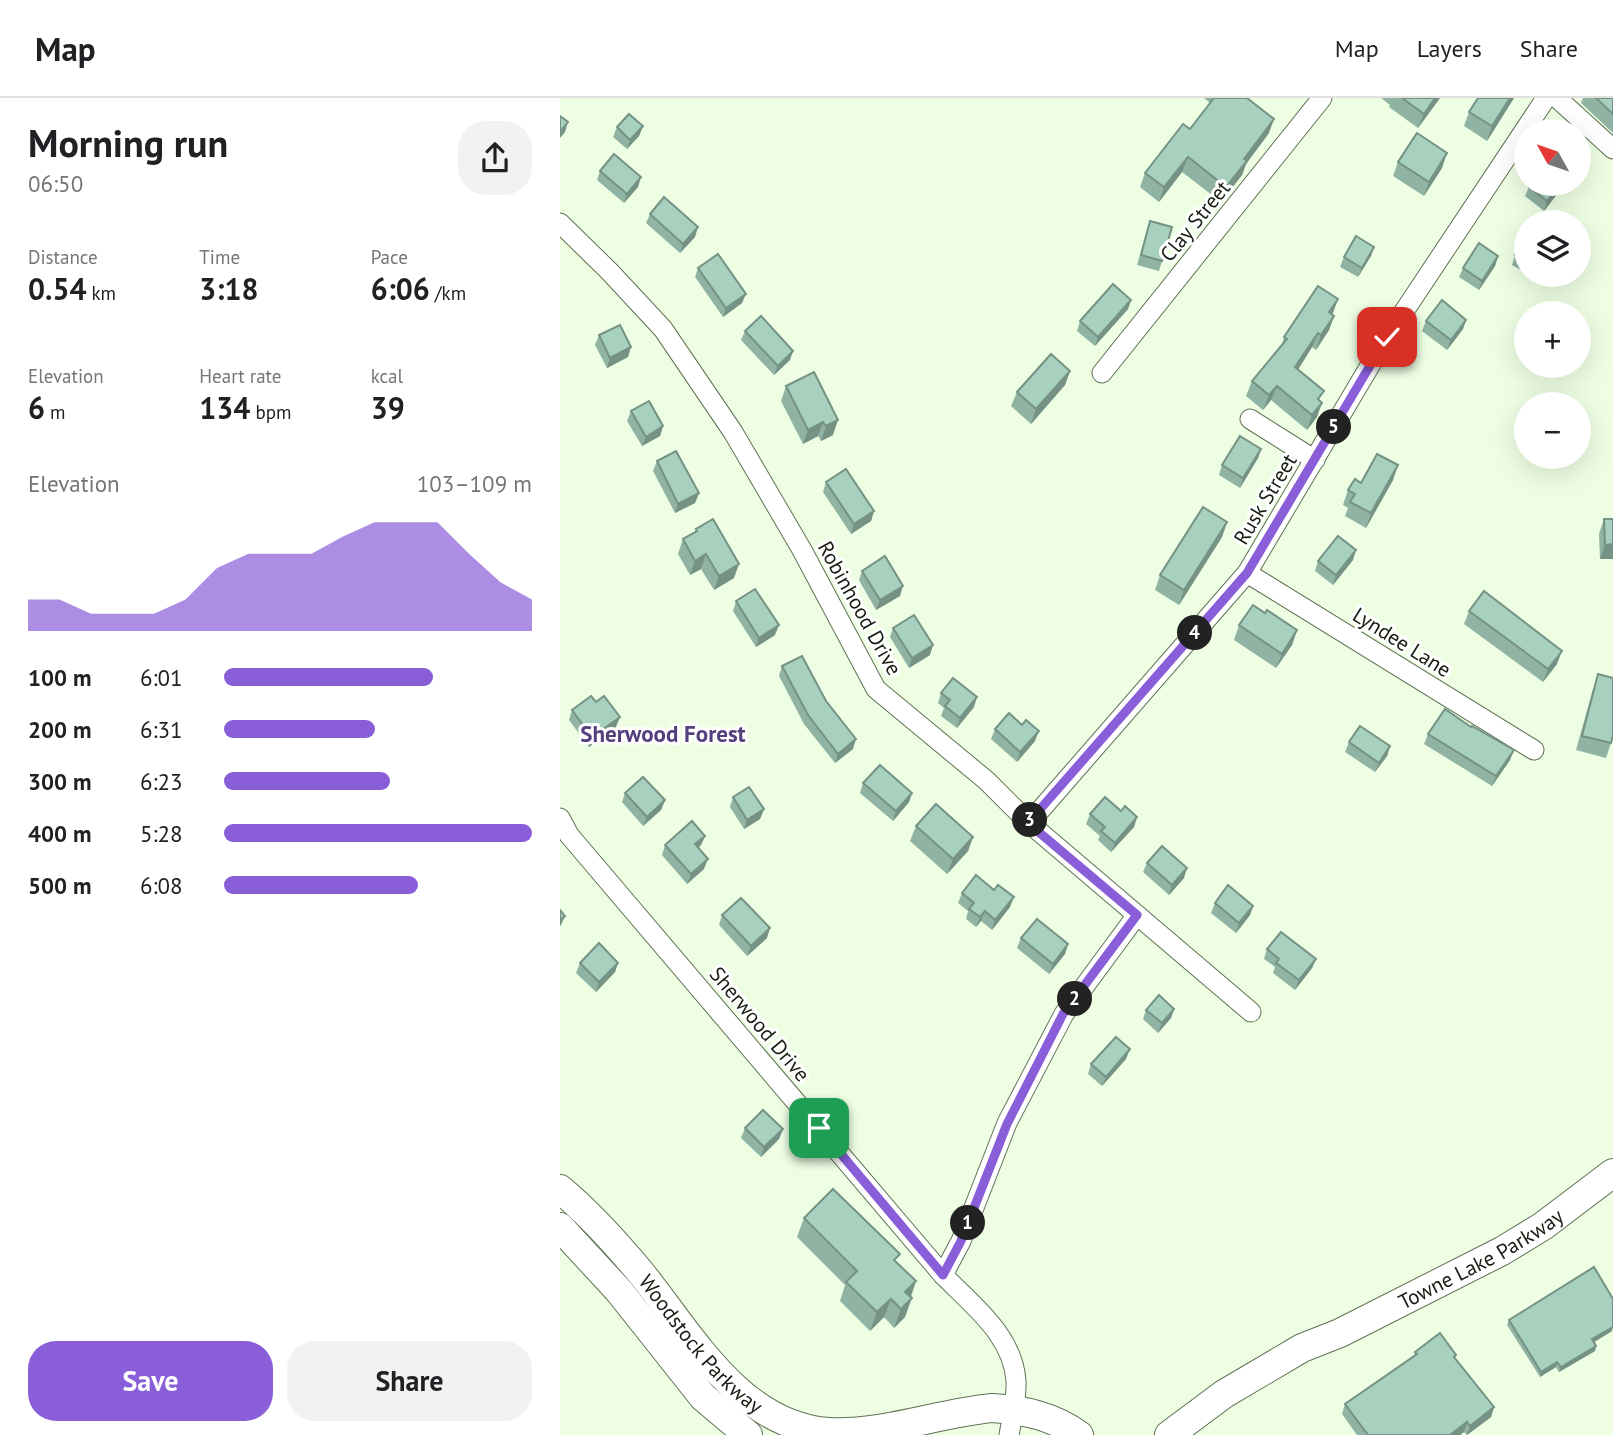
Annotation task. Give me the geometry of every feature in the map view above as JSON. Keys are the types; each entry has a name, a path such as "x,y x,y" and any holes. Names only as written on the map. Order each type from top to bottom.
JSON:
{"main road":[{"name":"Towne Lake Parkway","path":"1168,1435 1224,1394 1303,1348 1340,1333 1502,1251 1552,1220 1613,1173"},
{"name":"Woodstock Parkway","path":"560,1189 608,1235 724,1378 763,1410 783,1422 828,1432 853,1432 969,1410 1011,1422 1050,1418 1079,1435"},
{"name":"Woodstock Parkway","path":"560,1227 619,1291 703,1397 748,1435"},
{"name":"Towne Lake Parkway","path":"1190,1435 1340,1333"}],"street":[{"name":"Clay Street","path":"1102,373 1322,98"},
{"name":"Rusk Street","path":"1028,823 1247,573 1387,337 1546,98"},
{"path":"1557,98 1613,149"},
{"name":"Robinhood Drive","path":"560,223 663,329 733,432 802,550 876,689 987,781 1028,823 1251,1012"},
{"path":"1250,419 1315,460"},
{"name":"Lyndee Lane","path":"1247,573 1534,750"},
{"name":"Sherwood Drive","path":"560,818 569,835 943,1275 1000,1334 1016,1381 1011,1422"},
{"path":"943,1275 961,1241 1007,1124 1063,1014 1137,915"}],"building":[{"path":"1214,98 1247,98 1274,119 1244,159 1247,161 1226,187 1188,157 1164,187 1145,173 1183,124 1190,129"},
{"path":"1402,98 1435,98 1424,114"},
{"path":"1478,98 1510,98 1492,126 1469,112"},
{"path":"1596,98 1613,98 1613,114"},
{"path":"629,114 643,126 630,140 617,127"},
{"path":"560,116 568,122 560,132"},
{"path":"1417,133 1447,153 1429,182 1398,162"},
{"path":"614,154 641,177 627,194 600,171"},
{"path":"664,197 698,227 683,244 650,214"},
{"path":"1150,221 1172,227 1162,261 1141,255"},
{"path":"1356,236 1374,247 1362,268 1344,257"},
{"path":"1479,243 1498,256 1482,281 1463,268"},
{"path":"718,254 746,294 726,308 698,268"},
{"path":"1113,284 1131,300 1098,337 1080,321"},
{"path":"1318,286 1338,299 1329,312 1334,316 1321,335 1318,333 1295,367 1324,391 1318,399 1322,403 1312,415 1277,386 1269,395 1252,381 1287,339 1284,337"},
{"path":"1442,300 1466,320 1451,340 1426,321"},
{"path":"761,316 793,351 778,366 745,331"},
{"path":"620,325 631,347 610,358 599,335"},
{"path":"1051,354 1070,371 1036,409 1017,392"},
{"path":"814,372 838,420 826,426 823,422 808,430 786,386"},
{"path":"649,401 663,426 646,437 631,411"},
{"path":"1240,436 1261,449 1243,478 1222,465"},
{"path":"676,451 699,493 678,504 657,461"},
{"path":"1377,454 1398,465 1371,513 1350,502 1355,494 1348,490 1355,479 1361,483"},
{"path":"846,469 874,511 854,524 826,482"},
{"path":"1203,507 1227,522 1184,590 1160,575"},
{"path":"713,519 739,564 719,576 706,554 695,561 683,539"},
{"path":"1604,519 1613,519 1613,544 1605,545"},
{"path":"1338,536 1356,550 1336,575 1318,561"},
{"path":"885,556 903,586 880,600 862,571"},
{"path":"755,589 779,625 759,638 736,601"},
{"path":"1484,591 1562,651 1548,669 1469,611"},
{"path":"1253,605 1265,613 1267,610 1297,630 1282,654 1239,625"},
{"path":"914,615 933,645 912,658 893,628"},
{"path":"802,656 826,701 856,739 838,754 808,715 782,666"},
{"path":"1598,674 1613,678 1611,743 1582,736"},
{"path":"953,678 977,697 960,718 945,706 950,700 941,693"},
{"path":"591,696 596,702 604,696 620,717 592,737 572,710"},
{"path":"1445,709 1471,727 1514,750 1496,776 1428,734"},
{"path":"1009,713 1022,725 1026,720 1039,731 1020,752 995,729"},
{"path":"1360,726 1390,746 1379,763 1349,742"},
{"path":"880,765 912,793 896,811 863,783"},
{"path":"643,777 665,800 647,817 625,793"},
{"path":"749,787 764,809 747,820 733,797"},
{"path":"1105,797 1121,811 1125,806 1137,817 1115,843 1101,831 1105,827 1090,814"},
{"path":"936,804 973,837 953,859 916,826"},
{"path":"692,821 705,836 695,844 708,859 691,874 665,845"},
{"path":"1162,846 1187,868 1172,885 1147,863"},
{"path":"976,875 994,890 998,885 1014,897 995,920 985,911 980,917 969,909 974,903 962,893"},
{"path":"1228,885 1253,906 1239,923 1215,903"},
{"path":"741,898 770,928 751,946 722,915"},
{"path":"1037,919 1068,944 1053,964 1021,938"},
{"path":"1281,932 1316,959 1299,980 1276,963 1279,959 1267,949"},
{"path":"599,943 618,963 599,982 580,963"},
{"path":"1159,995 1174,1009 1162,1023 1146,1010"},
{"path":"1116,1037 1130,1049 1106,1077 1091,1064"},
{"path":"763,1110 783,1129 764,1147 745,1128"},
{"path":"833,1189 900,1254 894,1260 916,1281 905,1292 912,1298 901,1309 891,1299 877,1312 846,1282 857,1271 804,1218"},
{"path":"1594,1267 1613,1299 1613,1327 1592,1339 1596,1346 1561,1367 1557,1362 1541,1372 1509,1320"},
{"path":"1440,1333 1456,1355 1454,1357 1494,1407 1470,1426 1467,1422 1450,1435 1368,1435 1345,1404 1417,1354 1415,1352"}],"district":[{"name":"Sherwood Forest","path":"663,733"}],"route":[{"path":"819,1128 943,1275 961,1241 1007,1124 1063,1014 1137,915 1028,823 1247,573 1387,337"}]}
